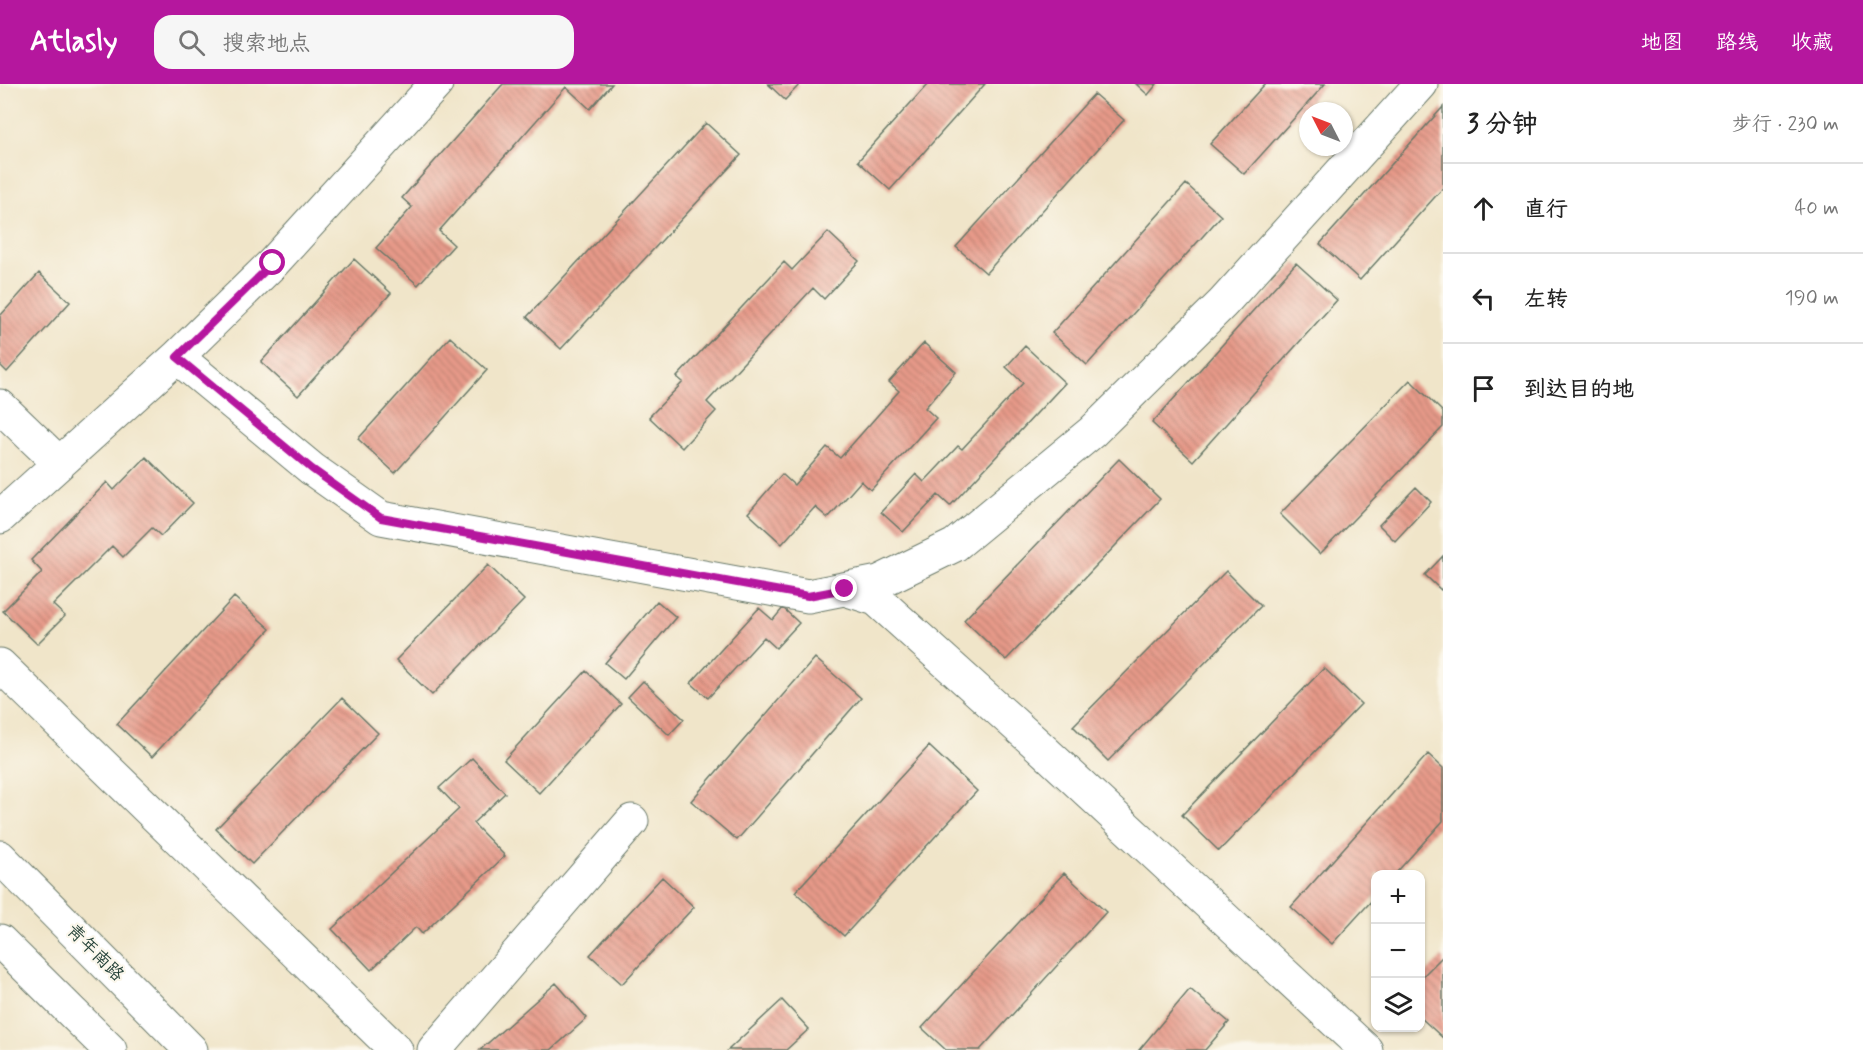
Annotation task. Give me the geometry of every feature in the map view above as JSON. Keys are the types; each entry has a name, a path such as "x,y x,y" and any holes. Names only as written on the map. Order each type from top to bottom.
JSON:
{"street":[{"path":"0,518 177,357 273,263 436,84"},
{"path":"177,357 312,469 381,518 808,596 879,582 955,545 1092,432 1223,303 1421,84"},
{"path":"0,406 59,464"},
{"path":"845,589 876,599 1040,747 1366,1050"},
{"path":"0,665 396,1050"},
{"path":"434,1050 632,821"},
{"name":"青年南路","path":"0,857 191,1050"},
{"path":"0,941 110,1050"}],"building":[{"path":"503,84 612,84 590,109 566,87 439,231 454,245 418,285 376,248 412,207 402,198"},
{"path":"768,84 800,84 785,100"},
{"path":"928,84 985,84 890,190 858,161"},
{"path":"1136,84 1157,84 1148,95"},
{"path":"1265,84 1325,84 1309,102 1299,102 1299,113 1244,174 1210,144"},
{"path":"1094,94 1124,120 986,273 956,247"},
{"path":"1443,107 1443,188 1360,280 1320,244"},
{"path":"706,123 741,155 561,349 527,317"},
{"path":"1186,184 1221,216 1087,365 1052,333"},
{"path":"828,232 859,261 824,299 813,288 707,402 716,411 682,448 649,417 683,382 677,377 784,262 792,270"},
{"path":"354,259 391,293 298,396 261,362"},
{"path":"1296,263 1337,300 1193,461 1152,423"},
{"path":"39,273 70,302 7,372 0,365 0,316"},
{"path":"450,337 487,370 395,473 358,439"},
{"path":"924,343 956,372 925,408 936,418 871,490 861,481 828,518 815,507 782,544 748,513 782,474 794,485 827,447 840,458 899,391 889,382"},
{"path":"1025,346 1065,383 950,506 938,495 903,532 881,512 916,474 924,482 958,446 962,449 1023,383 1006,367"},
{"path":"1410,380 1443,412 1443,427 1320,554 1280,514"},
{"path":"146,457 193,503 161,536 152,528 123,557 112,546 53,605 65,616 37,644 3,611 42,572 31,560 107,482 114,490"},
{"path":"1119,459 1160,499 1006,660 964,620"},
{"path":"1416,487 1431,502 1395,541 1379,525"},
{"path":"1443,556 1443,587 1441,590 1425,575"},
{"path":"488,565 524,600 432,695 396,660"},
{"path":"1226,571 1261,606 1108,761 1073,726"},
{"path":"234,597 270,629 152,757 117,724"},
{"path":"657,601 676,617 624,679 605,663"},
{"path":"759,608 773,620 783,608 799,623 776,648 764,637 708,698 691,683"},
{"path":"815,658 861,698 737,840 691,801"},
{"path":"1324,668 1361,704 1219,851 1182,815"},
{"path":"586,671 621,704 539,793 504,760"},
{"path":"643,681 684,719 669,735 628,697"},
{"path":"342,698 378,733 252,864 216,829"},
{"path":"929,746 977,791 844,936 795,892"},
{"path":"1428,754 1443,768 1443,821 1399,870 1371,870 1371,901 1332,944 1291,907"},
{"path":"472,758 505,793 473,823 505,856 422,934 416,927 371,970 332,929 459,809 439,788"},
{"path":"1064,873 1106,912 980,1050 946,1050 922,1028"},
{"path":"662,877 694,907 622,984 590,955"},
{"path":"1443,956 1443,1038 1425,1022 1425,974"},
{"path":"556,983 587,1018 551,1050 480,1050"},
{"path":"1190,989 1229,1022 1205,1050 1139,1050"},
{"path":"782,1000 809,1029 786,1050 728,1050"}],"route":[{"path":"273,263 177,357 312,469 381,518 808,596 845,589"}]}
